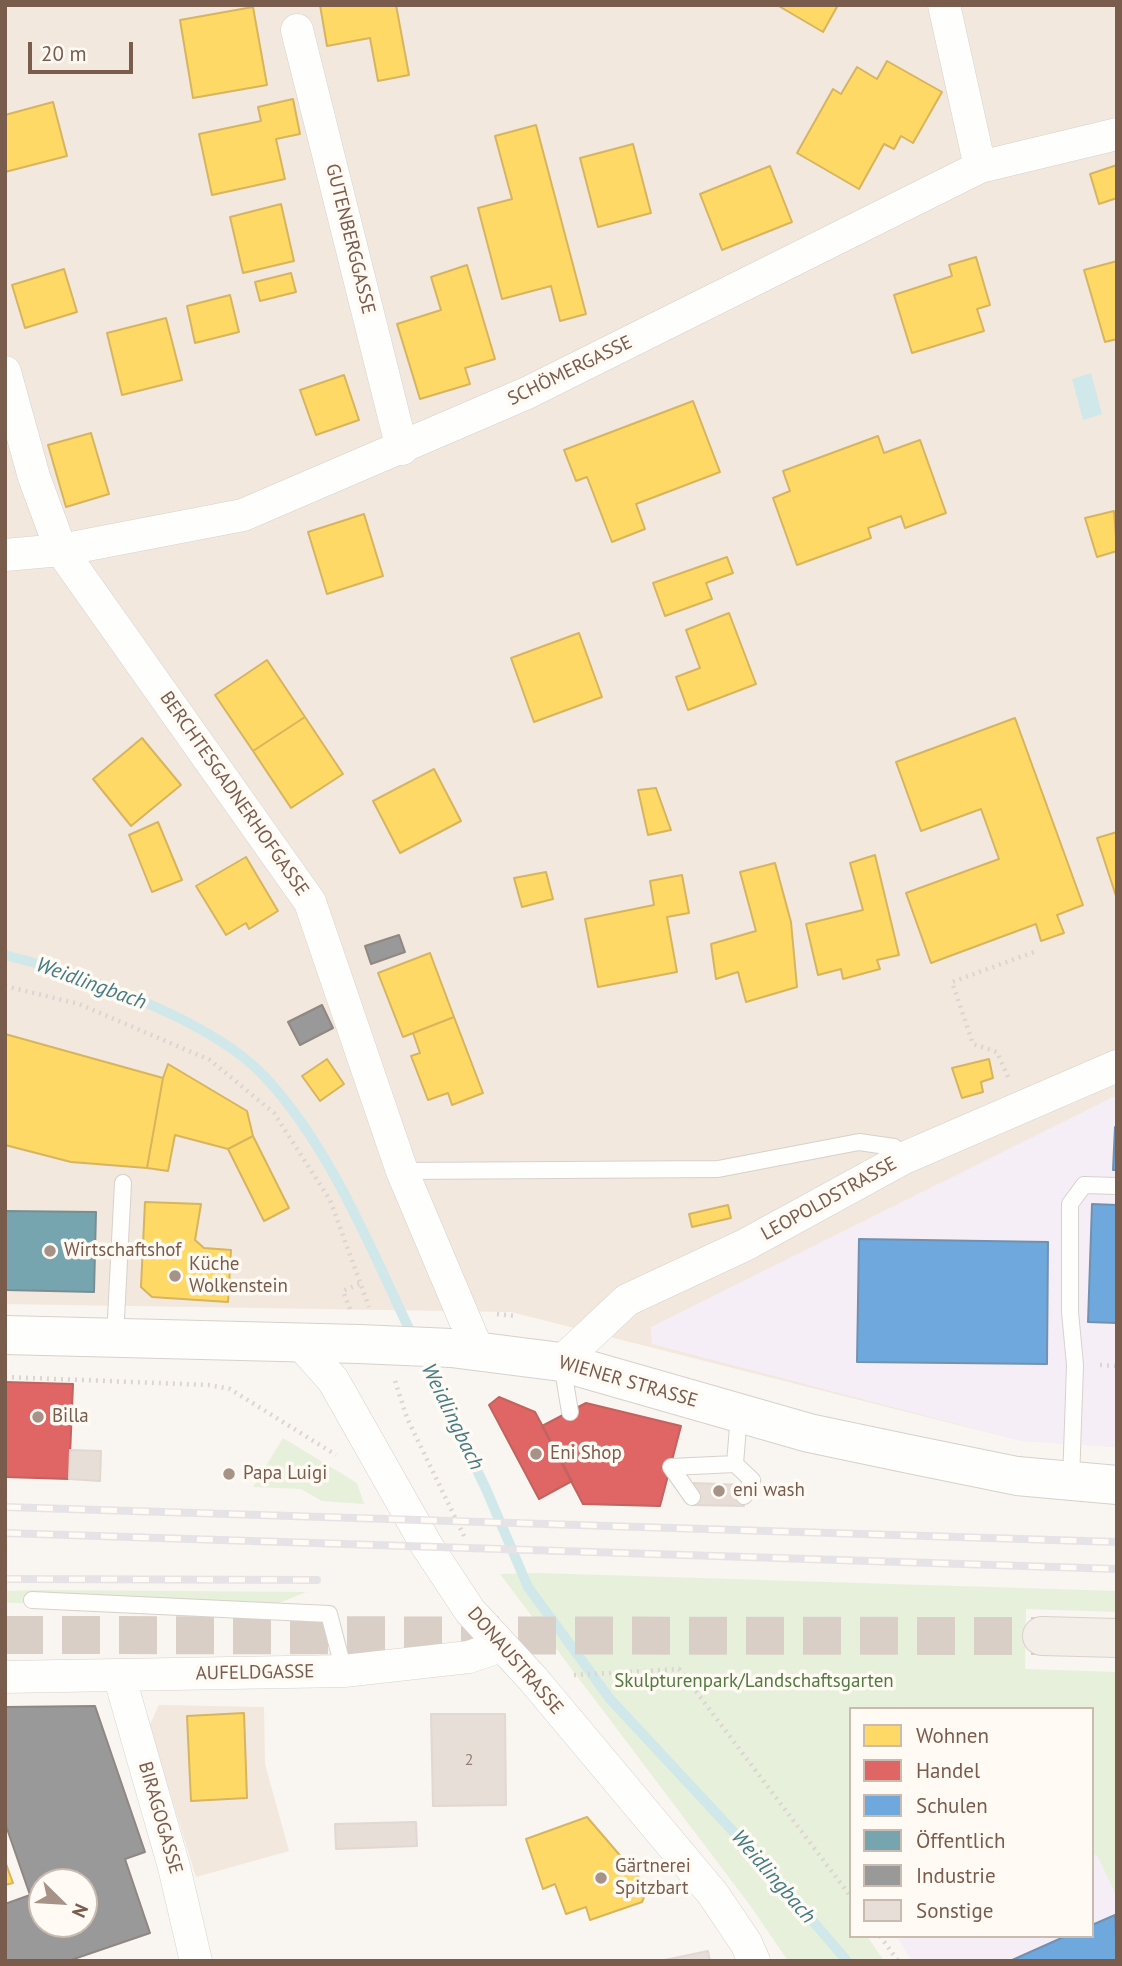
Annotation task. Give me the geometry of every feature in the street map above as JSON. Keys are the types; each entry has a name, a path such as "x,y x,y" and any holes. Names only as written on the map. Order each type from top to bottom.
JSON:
{"main road":[{"path":"1042,1636 1117,1638"}],"street":[{"path":"944,5 980,167"},
{"name":"GUTENBERGGASSE","path":"297,30 402,449"},
{"name":"SCHÖMERGASSE","path":"5,555 61,550 243,515 402,449 527,393 980,167 1117,134"},
{"name":"BERCHTESGADNERHOFGASSE","path":"5,372 34,477 61,550 310,902 464,1349"},
{"name":"LEOPOLDSTRASSE","path":"562,1362 627,1300 745,1245 904,1158 1117,1066"},
{"name":"WIENER STRASSE","path":"5,1335 301,1344 356,1328 464,1349 562,1362 809,1433 1017,1476 1117,1485"},
{"name":"DONAUSTRASSE","path":"301,1344 333,1380 427,1546 470,1611 713,1895 754,1961"},
{"name":"AUFELDGASSE","path":"5,1677 344,1671 470,1657 501,1646"},
{"name":"BIRAGOGASSE","path":"119,1675 174,1867 196,1961"}],"lane":[{"path":"402,1171 718,1169 859,1142 894,1147 904,1158"},
{"path":"115,1338 123,1184"},
{"path":"1071,1481 1075,1365 1070,1312 1070,1204 1084,1185 1117,1186"},
{"path":"562,1362 570,1412"},
{"path":"735,1464 739,1413"},
{"path":"692,1497 671,1466 735,1464 752,1480 744,1496"},
{"path":"32,1601 329,1614 344,1671"}],"path":[{"path":"1007,1072 997,1052 973,1044 952,982 1034,952"},
{"path":"5,986 79,1004 210,1060 274,1113 330,1200 361,1283 343,1290 356,1328"},
{"path":"5,1377 209,1385 230,1389 340,1457"},
{"path":"401,1399 407,1418 465,1540"},
{"path":"398,1422 407,1418"},
{"path":"569,1675 680,1669 849,1895"},
{"path":"881,1938 898,1961"}],"shaded area":[{"path":"5,5 1117,5 1117,1447 1022,1441 511,1312 5,1304"},
{"path":"1117,1095 1117,1447 1022,1441 652,1344 651,1327"},
{"path":"159,1705 264,1707 265,1764 289,1851 196,1877 149,1726"},
{"path":"1097,1855 1117,1898 1117,1961 912,1961 897,1938 1094,1938 1094,1856"}],"green space":[{"path":"283,1438 357,1483 364,1504 322,1501 301,1489 253,1487"},
{"name":"Skulpturenpark/Landschaftsgarten","path":"500,1574 1117,1591 1117,1612 1026,1609 1025,1669 1117,1672 1117,1898 1097,1855 1094,1856 1094,1707 849,1707 849,1938 868,1938 884,1961 788,1961 752,1908"},
{"path":"5,1591 306,1592 277,1604 5,1603"}],"water":[{"path":"1091,373 1102,414 1083,420 1072,379"}],"building: Wohnen":[{"path":"320,5 396,5 409,75 378,81 370,38 327,46"},
{"path":"777,5 838,5 823,32"},
{"path":"253,7 267,85 193,98 180,20"},
{"path":"887,61 942,92 913,143 901,136 894,149 884,144 859,189 797,153 833,89 841,94 857,67 877,79"},
{"path":"293,99 300,134 276,139 285,179 212,195 199,134 261,121 258,107"},
{"path":"53,102 67,156 5,172 5,115"},
{"path":"536,125 586,314 560,321 551,286 502,299 478,208 512,199 495,136"},
{"path":"633,144 651,213 598,227 580,158"},
{"path":"1117,165 1117,198 1099,204 1090,174"},
{"path":"770,166 792,222 722,250 700,194"},
{"path":"281,204 294,261 243,273 230,217"},
{"path":"976,257 990,305 977,309 984,331 912,353 894,295 952,276 949,265"},
{"path":"1117,261 1117,339 1105,342 1084,270"},
{"path":"467,265 495,359 465,368 470,384 420,399 397,324 441,310 431,277"},
{"path":"64,269 77,312 25,328 12,285"},
{"path":"291,273 296,292 260,301 255,282"},
{"path":"230,295 239,332 195,343 187,306"},
{"path":"166,318 182,380 122,395 107,333"},
{"path":"344,375 359,420 316,435 300,390"},
{"path":"693,401 720,472 636,504 645,529 612,542 587,477 576,481 564,450"},
{"path":"91,433 109,494 66,507 48,445"},
{"path":"878,436 884,453 920,440 946,513 905,528 901,516 868,528 871,538 797,565 773,498 790,491 783,471"},
{"path":"1114,511 1117,551 1097,557 1085,518"},
{"path":"364,514 383,576 327,594 308,532"},
{"path":"727,557 733,573 706,583 712,599 665,616 653,583"},
{"path":"729,613 756,684 688,710 676,677 700,668 686,630"},
{"path":"579,633 602,697 534,722 511,658"},
{"path":"267,660 305,717 253,751 215,695"},
{"path":"305,717 343,774 291,808 253,751"},
{"path":"1015,718 1083,905 1057,915 1064,933 1041,941 1036,924 931,963 906,893 999,859 981,809 921,831 896,762"},
{"path":"142,738 181,785 131,826 93,779"},
{"path":"434,769 461,821 400,853 373,801"},
{"path":"656,788 671,830 648,835 638,790"},
{"path":"158,822 182,880 152,892 129,835"},
{"path":"1117,832 1117,899 1097,838"},
{"path":"875,855 899,955 877,960 880,969 843,979 841,969 818,975 806,924 863,910 850,863"},
{"path":"246,857 278,911 249,929 246,923 226,935 196,886"},
{"path":"775,863 791,922 797,987 746,1002 738,972 716,979 711,944 756,931 740,872"},
{"path":"546,872 553,899 522,907 514,878"},
{"path":"682,875 689,913 667,917 677,972 598,987 585,919 654,905 650,881"},
{"path":"430,953 454,1017 403,1037 378,973"},
{"path":"454,1017 483,1093 452,1105 448,1093 428,1100 411,1056 420,1053 413,1033"},
{"path":"5,1034 163,1078 147,1168 71,1162 5,1145"},
{"path":"327,1059 344,1084 320,1101 302,1076"},
{"path":"989,1059 993,1078 981,1082 983,1092 962,1098 952,1068"},
{"path":"168,1064 247,1111 253,1136 228,1149 175,1135 168,1171 147,1168 163,1078"},
{"path":"253,1136 289,1208 264,1221 228,1149"},
{"path":"145,1202 201,1204 195,1240 204,1248 231,1250 228,1302 152,1297 141,1287"},
{"path":"728,1205 731,1218 692,1227 689,1214"},
{"path":"244,1713 247,1798 191,1801 187,1716"},
{"path":"587,1817 648,1888 642,1902 590,1920 586,1907 566,1914 555,1884 543,1889 526,1839"},
{"path":"5,1861 13,1883 5,1885"}],"building: Handel":[{"name":"Billa","path":"5,1382 73,1384 69,1479 5,1477"},
{"name":"Eni Shop","path":"499,1397 535,1412 572,1481 539,1499 489,1405"},
{"path":"586,1403 681,1426 660,1506 583,1504 542,1426"}],"building: Schulen":[{"path":"1115,1127 1117,1170 1113,1170"},
{"path":"1092,1204 1117,1205 1117,1323 1088,1322"},
{"path":"859,1239 1048,1242 1047,1364 857,1362"},
{"path":"1115,1915 1117,1961 1010,1961 1062,1938 1094,1938 1094,1924"}],"building: Öffentlich":[{"name":"Wirtschaftshof","path":"5,1211 96,1212 94,1292 5,1290"}],"building: Industrie":[{"path":"399,935 405,952 371,964 365,946"},
{"path":"322,1005 333,1028 300,1045 288,1022"},
{"path":"95,1706 145,1852 125,1859 150,1933 68,1961 5,1961 5,1904 28,1896 28,1938 98,1938 98,1868 28,1868 28,1889 5,1823 5,1707"}],"building: Sonstige":[{"path":"70,1450 101,1451 100,1481 69,1479"},
{"name":"eni wash","path":"693,1483 745,1485 744,1506 692,1505"},
{"path":"431,1714 505,1714 506,1805 433,1806"},
{"path":"416,1822 417,1846 336,1849 335,1824"},
{"path":"708,1951 710,1961 660,1961"}],"waterway":[{"name":"Weidlingbach","path":"5,955 106,986 143,1001 212,1036 241,1055 264,1076 288,1104 330,1167 414,1339"},
{"name":"Weidlingbach","path":"421,1354 486,1489 528,1587 610,1699 769,1870 847,1961"}],"tunnel":[{"path":"5,1635 1042,1636"}],"railway":[{"path":"5,1507 1117,1542"},
{"path":"5,1533 1117,1569"},
{"path":"5,1579 317,1580"}],"place":[{"name":"Wirtschaftshof","path":"50,1251"},
{"name":"Küche Wolkenstein","path":"175,1276"},
{"name":"Billa","path":"38,1417"},
{"name":"Eni Shop","path":"536,1454"},
{"name":"Papa Luigi","path":"229,1474"},
{"name":"eni wash","path":"719,1491"},
{"name":"Gärtnerei Spitzbart","path":"601,1878"}]}
